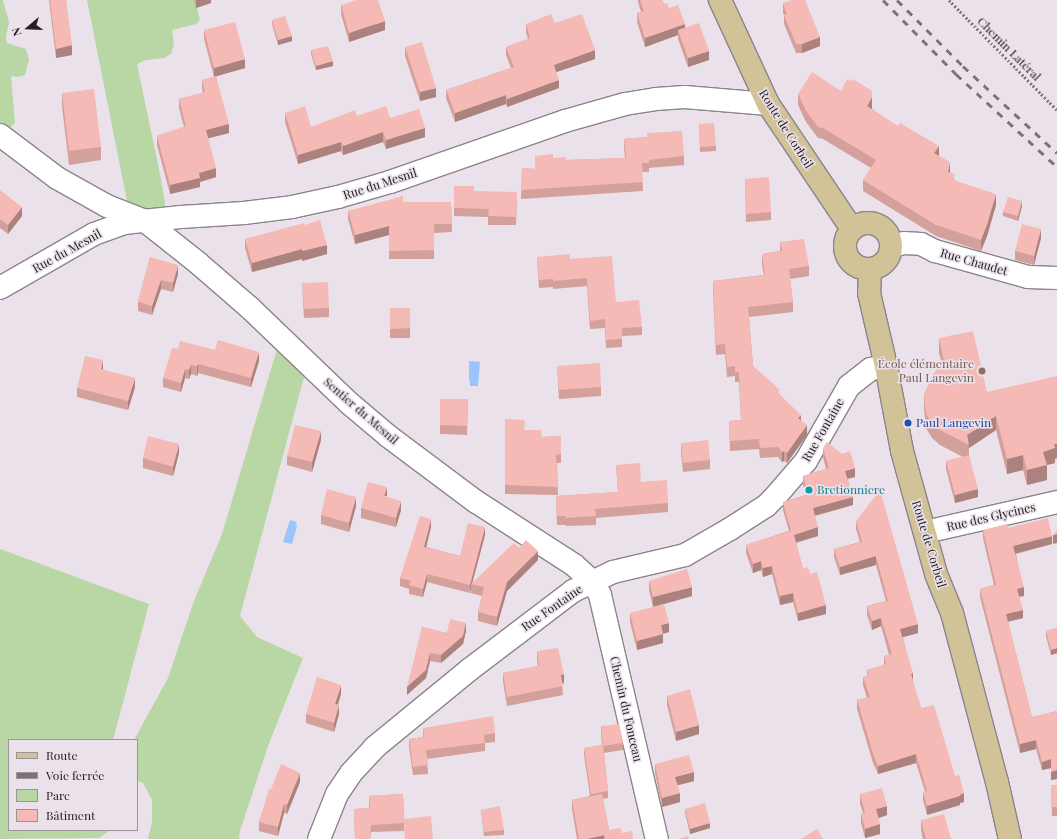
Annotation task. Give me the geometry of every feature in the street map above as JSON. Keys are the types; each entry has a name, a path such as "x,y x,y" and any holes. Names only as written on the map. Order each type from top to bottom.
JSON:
{"main road":[{"name":"Route de Corbeil","path":"720,0 768,104 852,229"},
{"path":"874,223 887,232 892,246 887,260 883,265 870,269 856,266 847,255 846,241 852,229 859,224 874,223"},
{"name":"Route de Corbeil","path":"870,269 869,293 886,366 902,451 936,574 952,614 997,782 1010,839"}],"street":[{"name":"Rue du Mesnil","path":"0,288 94,234 124,223 285,208 338,197 397,179 565,121 624,104 656,99 686,97 768,104"},
{"path":"0,135 57,178 106,206 145,221"},
{"name":"Sentier du Mesnil","path":"145,221 198,262 233,293 349,403 388,436 475,501 574,565 592,582"},
{"name":"Rue Chaudet","path":"892,246 921,244 935,251 1028,277 1057,278"},
{"name":"Rue Fontaine","path":"319,839 337,794 351,773 375,747 469,670 573,591 613,572 685,555 766,506 806,461 849,386 862,374 871,369 886,366"},
{"name":"Rue des Glycines","path":"925,532 1057,502"},
{"name":"Chemin du Fonceau","path":"592,582 600,595 657,839"}],"path":[{"name":"Chemin Latéral","path":"949,0 1057,110"}],"green space":[{"path":"0,0 3,0 9,22 6,37 7,43 26,49 29,60 25,75 17,77 11,76 15,123 6,131 0,125"},
{"path":"87,0 195,0 200,20 196,24 172,30 174,44 171,54 164,58 146,60 137,64 160,174 165,203 164,211 136,214 127,201"},
{"path":"277,349 304,377 240,616 257,637 303,658 268,746 240,831 239,839 148,839 152,822 152,800 143,783 138,781 138,739 135,739 168,678 194,601 222,534"},
{"path":"0,549 149,604 113,739 8,739 8,831 109,831 99,838 0,839"}],"water":[{"path":"469,361 480,362 478,386 470,386"},
{"path":"290,520 297,522 295,525 297,526 292,544 283,542"}],"building":[{"path":"50,0 66,0 72,45 56,49"},
{"path":"357,0 378,0 385,21 349,33 341,5"},
{"path":"640,0 662,0 664,4 667,3 669,8 678,5 685,24 645,38 637,13 644,11"},
{"path":"792,0 805,0 820,37 802,44 796,44 784,15 787,14 783,3"},
{"path":"551,14 555,23 582,14 595,50 554,65 559,80 507,99 506,95 455,113 446,90 514,67 506,47 530,38 526,24"},
{"path":"285,16 292,36 278,40 272,20"},
{"path":"235,22 245,59 214,68 204,30"},
{"path":"699,23 709,51 688,58 678,30"},
{"path":"422,42 436,88 420,92 405,47"},
{"path":"328,46 333,61 316,66 311,50"},
{"path":"812,72 841,91 847,79 851,81 853,79 872,91 872,97 867,106 898,126 900,123 939,146 934,153 950,162 948,172 955,174 953,180 996,194 981,240 936,225 863,180 876,160 823,128 818,127 806,111 798,94"},
{"path":"216,76 229,124 206,130 216,168 199,173 200,178 170,185 157,136 186,126 179,99 205,92 202,80"},
{"path":"94,89 101,147 69,151 62,93"},
{"path":"305,106 311,127 355,110 357,116 386,106 390,118 419,109 425,128 386,140 383,132 343,146 341,142 298,155 285,113"},
{"path":"714,123 716,146 700,147 699,124"},
{"path":"682,131 684,156 649,160 649,163 642,163 643,182 521,190 522,168 535,169 535,156 553,154 553,158 566,157 566,160 626,158 624,139 647,137 647,133"},
{"path":"769,177 771,212 746,214 745,179"},
{"path":"454,186 474,186 474,191 517,192 516,217 488,216 489,209 454,208"},
{"path":"0,190 22,207 8,225 0,219"},
{"path":"403,196 403,202 451,202 452,224 434,224 434,250 389,251 389,226 355,235 348,211"},
{"path":"1008,197 1022,201 1018,216 1003,212"},
{"path":"320,220 327,245 302,251 302,249 252,263 245,239"},
{"path":"1022,224 1041,229 1034,256 1015,251"},
{"path":"804,239 809,266 789,269 793,302 748,307 753,366 780,390 778,393 801,415 798,418 807,425 787,453 784,451 782,452 778,447 760,448 759,439 730,441 729,421 741,420 739,372 735,372 735,366 727,367 725,344 716,345 713,281 765,275 762,254 782,251 780,242"},
{"path":"570,254 570,259 612,256 616,302 639,300 642,327 622,328 622,339 606,340 605,319 590,321 587,278 553,281 553,279 539,280 537,257"},
{"path":"150,257 178,265 173,283 161,280 152,306 138,302"},
{"path":"328,282 329,308 304,309 302,283"},
{"path":"390,308 410,308 410,328 390,329"},
{"path":"973,331 987,392 1057,376 1057,444 1054,444 1055,448 1043,452 1047,465 1027,470 1023,455 1007,459 996,416 967,435 969,445 940,430 932,423 926,414 924,394 933,374 944,361 939,338"},
{"path":"218,340 259,352 251,378 198,364 197,366 191,365 189,370 185,369 181,383 163,378 172,348 178,349 180,341 215,350"},
{"path":"85,356 103,360 101,369 135,378 128,401 77,388"},
{"path":"600,363 601,387 559,390 557,366"},
{"path":"440,399 468,399 467,426 440,425"},
{"path":"505,419 525,420 524,430 541,430 542,437 561,436 561,454 556,455 558,487 505,485"},
{"path":"295,425 321,431 312,462 287,456"},
{"path":"148,436 179,444 173,467 143,458"},
{"path":"708,440 710,460 683,463 681,443"},
{"path":"827,442 842,454 850,451 855,468 845,471 853,497 813,508 818,527 794,535 803,569 808,567 810,574 817,572 826,605 798,613 793,593 780,596 772,566 763,568 761,561 753,564 746,545 791,531 783,502 808,495 803,476 829,468 823,448"},
{"path":"969,455 978,489 955,495 946,461"},
{"path":"640,463 641,482 667,480 668,503 595,509 596,516 566,518 566,516 557,516 556,496 618,492 616,465"},
{"path":"368,482 387,487 384,496 401,501 396,518 361,508"},
{"path":"327,489 356,497 349,523 321,515"},
{"path":"880,490 918,624 900,629 913,673 911,674 921,708 934,705 955,776 959,775 964,793 960,796 927,806 923,792 927,791 916,754 878,766 857,700 870,697 863,677 868,675 867,670 886,664 884,656 892,654 881,618 872,621 867,606 888,601 876,556 840,567 834,549 862,542 856,521"},
{"path":"420,516 431,519 424,547 460,556 468,523 485,527 470,585 427,574 423,589 409,585 411,581 400,578"},
{"path":"1048,518 1052,536 1013,546 1024,587 1017,589 1023,610 1006,614 1032,717 1057,711 1057,770 1051,772 1051,759 1042,762 1036,740 1020,744 980,589 996,585 983,530 1007,524 1008,528"},
{"path":"526,540 538,551 507,582 497,617 478,612 484,587 471,584 514,543 519,548"},
{"path":"687,569 692,587 653,597 649,581"},
{"path":"664,604 669,623 661,625 663,634 637,641 630,613"},
{"path":"450,619 466,623 463,636 441,655 430,653 426,670 407,687 422,627 446,633 446,636"},
{"path":"1057,628 1057,648 1051,650 1046,631"},
{"path":"558,648 564,674 561,675 563,686 507,697 503,673 539,666 537,651"},
{"path":"317,677 341,685 335,704 339,705 334,723 306,714"},
{"path":"690,689 699,725 676,732 667,696"},
{"path":"493,716 495,733 484,735 485,743 426,750 428,765 413,767 409,739 424,737 423,728"},
{"path":"619,724 623,743 603,746 601,726"},
{"path":"603,745 608,791 591,794 584,748"},
{"path":"689,755 694,772 675,777 680,793 662,798 655,764"},
{"path":"281,764 300,773 287,805 284,804 278,827 259,822 269,789 271,789"},
{"path":"1051,785 1057,785 1057,807 1052,807"},
{"path":"882,788 887,806 876,809 880,824 865,829 861,814 865,812 860,794"},
{"path":"403,794 404,823 371,825 370,839 355,839 354,809 370,808 369,796"},
{"path":"602,794 609,830 621,828 622,833 632,831 633,839 605,839 604,835 587,839 579,839 572,800"},
{"path":"705,803 710,823 690,829 685,809"},
{"path":"500,806 504,830 484,832 481,810"},
{"path":"944,814 951,839 926,839 921,820"},
{"path":"431,816 433,839 405,839 404,819"},
{"path":"817,829 823,839 801,839"},
{"path":"688,836 689,839 678,839"}],"railway":[{"path":"883,0 956,74 1057,167"},
{"path":"897,0 963,66 1057,153"}],"place":[{"name":"École élémentaire Paul Langevin","path":"982,371"},
{"name":"Paul Langevin","path":"908,423"},
{"name":"Bretionniere","path":"809,490"}]}
